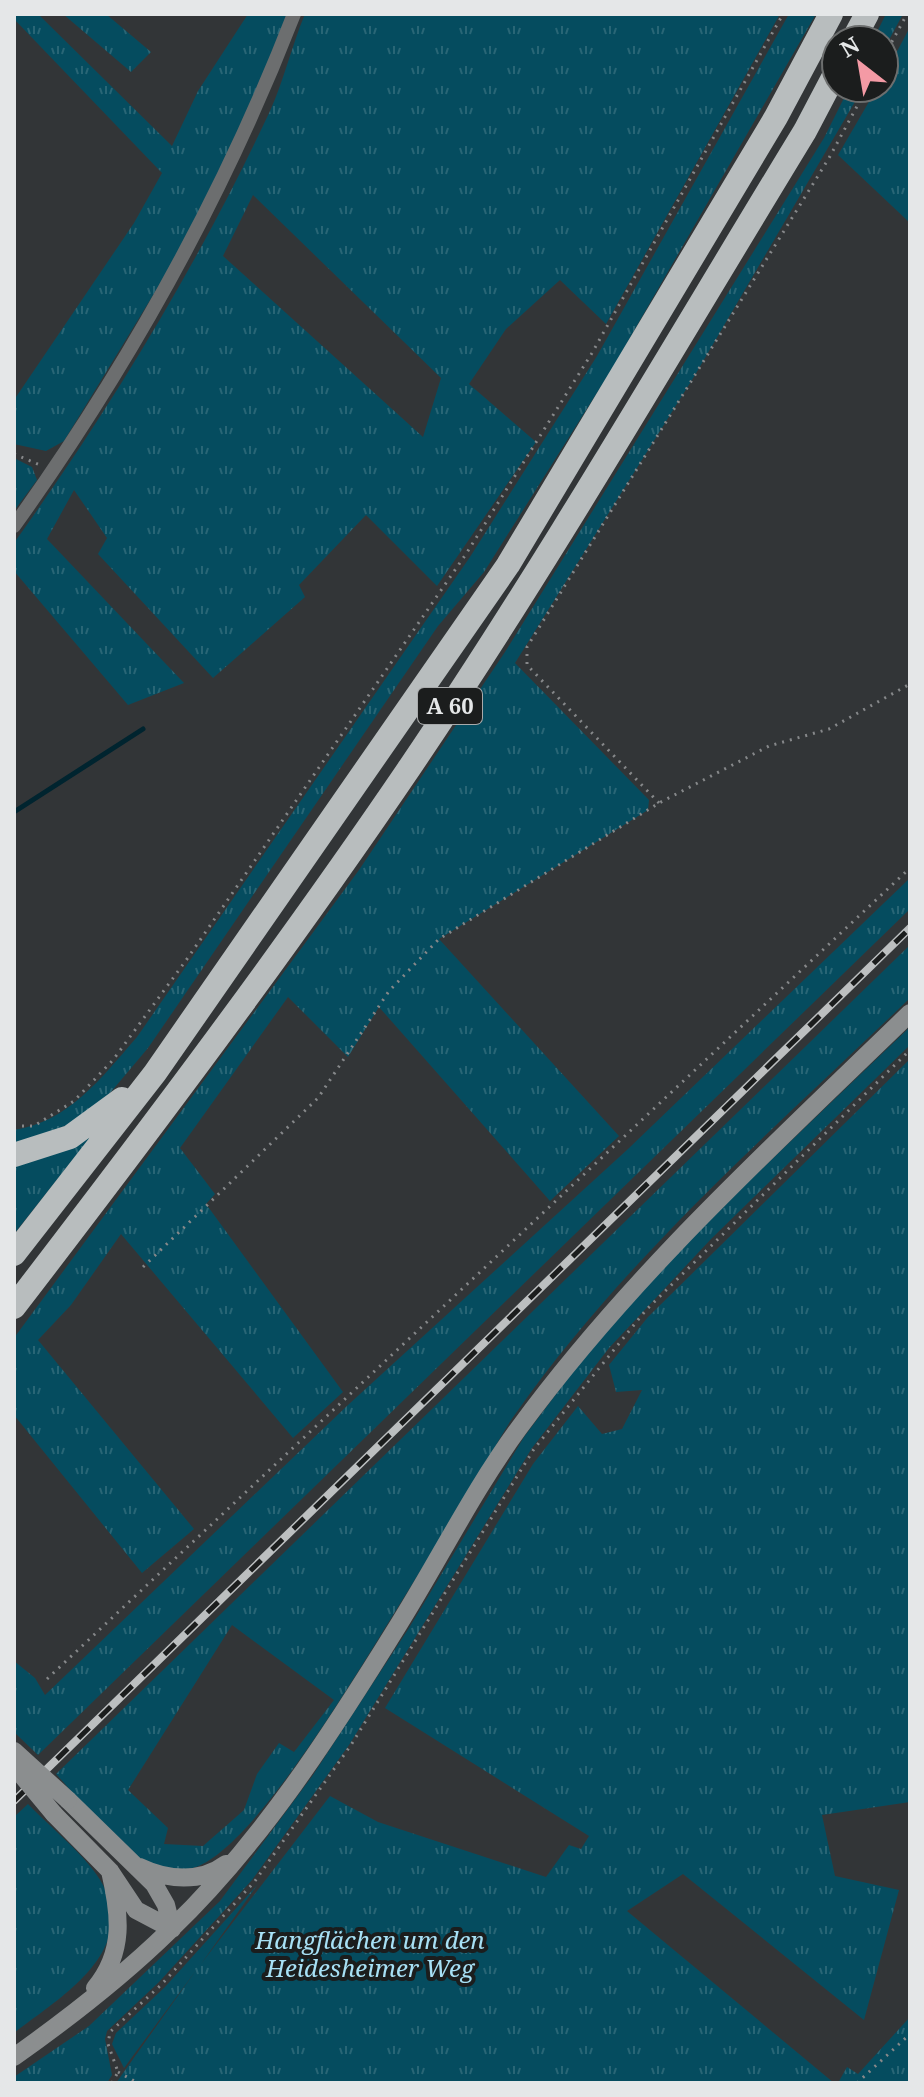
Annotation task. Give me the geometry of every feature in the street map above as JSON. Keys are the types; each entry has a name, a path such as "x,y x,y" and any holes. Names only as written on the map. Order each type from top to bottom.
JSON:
{"highway":[{"name":"A 60","path":"14,1254 155,1073 508,565 776,117 831,14"},
{"name":"A 60","path":"14,1307 172,1101 410,767 532,580 820,102"},
{"path":"14,1155 70,1137 155,1073"}],"main road":[{"path":"14,2057 63,2023 172,1929 238,1856 325,1740 516,1431 589,1336 685,1231 910,1013"},
{"path":"14,1751 154,1884 166,1905 172,1929"},
{"path":"14,1766 54,1814 110,1871 136,1910 172,1929"},
{"path":"127,1861 151,1872 187,1877 220,1869 238,1856"},
{"path":"63,2023 102,1979 113,1958 119,1912 110,1871"}],"street":[{"path":"14,526 53,471 161,298 243,137 294,14"}],"path":[{"path":"14,1126 34,1126 74,1101 113,1060 187,959 466,554 592,353 783,14"},
{"path":"659,803 527,665 527,647 820,171 858,104"},
{"path":"14,454 53,471"},
{"path":"143,1267 318,1098 389,991 439,939 659,803 769,746 829,729 910,684"},
{"path":"47,1679 910,868"},
{"path":"138,2083 118,2072 108,2044 110,2032 161,1985 255,1881 351,1745 534,1449 646,1310 910,1050"},
{"path":"857,2083 910,2034"},
{"path":"112,2083 118,2072"}],"green space":[{"path":"14,14 38,14 172,146 198,91 248,14 291,14 217,180 169,269 64,441 46,451 14,444 14,400 134,223 162,173 14,19"},
{"path":"63,14 106,14 151,52 131,72"},
{"path":"305,14 780,14 606,324 560,280 506,329 469,384 536,442 437,586 366,515 299,585 305,597 213,678 98,554 107,538 74,490 47,539 184,683 128,705 14,571 14,543 119,386 184,278 270,111","holes":["253,195 441,378 423,437 223,256"]},
{"path":"789,14 816,14 612,369 484,572 438,626 148,1048 100,1105 80,1120 14,1146 14,1130 52,1118 68,1108 97,1082 137,1037 470,557 597,356"},
{"path":"886,14 903,14 898,24 881,24"},
{"path":"910,27 910,223 838,155 868,104 900,104 900,46"},
{"path":"841,104 854,104 695,375 515,663 649,800 648,810 439,939 619,1136 550,1201 379,1007 348,1057 288,997 180,1148 215,1194 206,1204 343,1392 293,1438 121,1234 71,1305 38,1340 194,1529 142,1573 14,1415 14,1338 359,870 505,652 824,138"},
{"path":"14,458 32,467 37,480 14,511"},
{"path":"910,878 910,909 38,1755 14,1732 14,1661 35,1678 45,1695 348,1405 628,1149"},
{"path":"910,945 910,998 754,1146 653,1248 559,1356 516,1413 331,1714 275,1793 247,1826 220,1852 196,1867 175,1870 154,1866 117,1841 56,1774","holes":["232,1625 334,1700 294,1752 279,1743 257,1774 244,1810 203,1846 164,1844 168,1828 128,1790"]},
{"path":"910,1027 910,1045 711,1239 609,1348 532,1448 349,1745 252,1880 159,1982 107,2031 105,2039 112,2075 107,2083 14,2083 14,2077 89,2026 220,1901 313,1775 409,1628 524,1437 598,1338 698,1230"},
{"name":"Hangflächen um den Heidesheimer Weg","path":"910,1059 910,1802 822,1815 835,1876 899,1890 864,2020 683,1874 627,1911 834,2083 116,2083 197,1969 124,2068 112,2044 116,2033 165,1987 258,1884 201,1964 330,1796 378,1822 546,1877 569,1845 581,1849 589,1836 385,1708 533,1464 578,1406 602,1434 622,1429 642,1390 616,1392 609,1365 648,1317"},
{"path":"97,1129 14,1234 14,1161"},
{"path":"28,1804 97,1875 111,1909 110,1932 102,1952 71,1989 14,2033 14,1817"},
{"path":"910,2017 910,2083 838,2083 847,2067 858,2074"}],"waterway":[{"path":"14,812 143,729"}],"railway":[{"path":"14,1801 910,928"}]}
